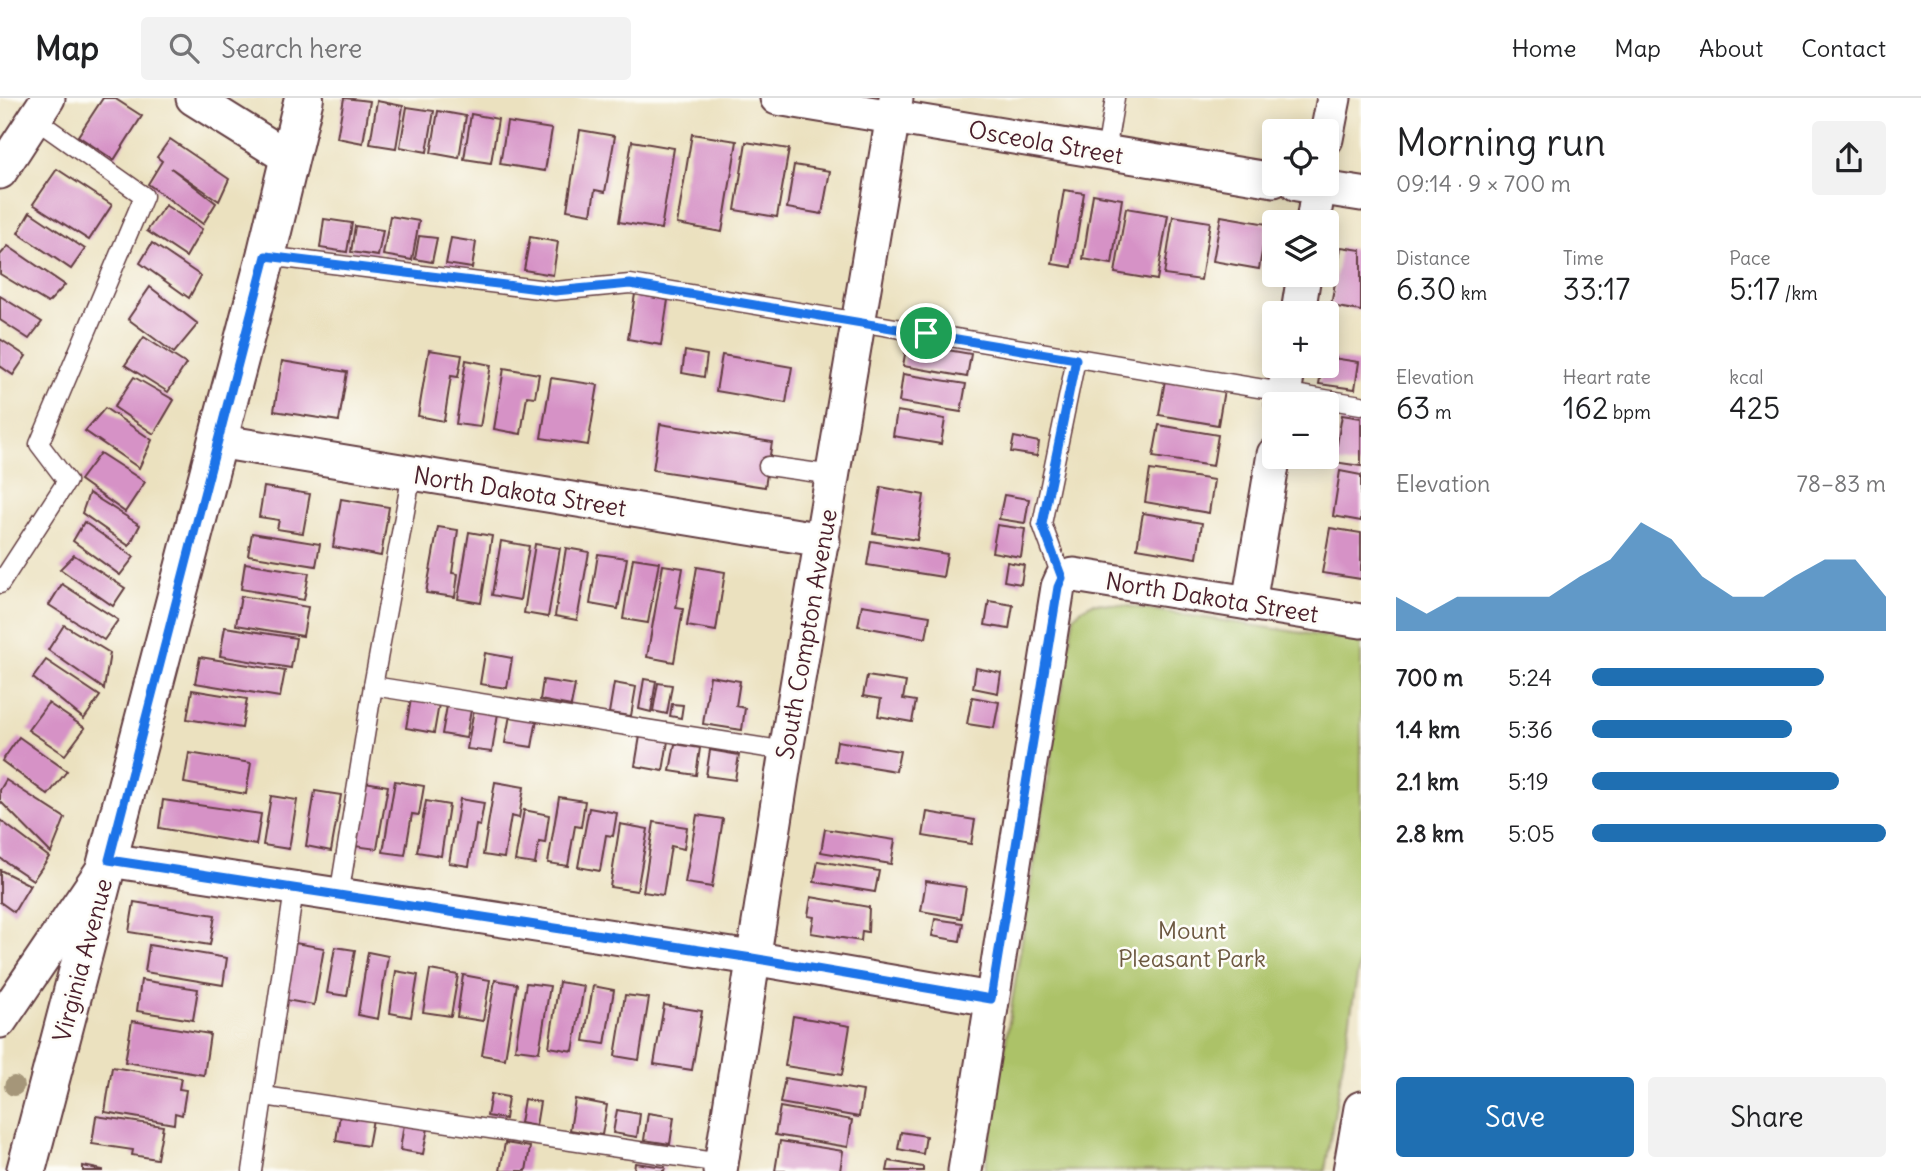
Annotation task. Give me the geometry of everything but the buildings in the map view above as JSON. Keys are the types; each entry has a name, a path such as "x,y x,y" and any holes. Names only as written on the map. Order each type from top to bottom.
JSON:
{"street":[{"path":"193,98 289,158"},
{"name":"Virginia Avenue","path":"26,1171 266,256 304,98"},
{"name":"Osceola Street","path":"777,98 894,107 1106,152 1262,178"},
{"path":"1330,119 1334,98"},
{"name":"South Compton Avenue","path":"720,1167 752,958 894,107"},
{"path":"0,172 41,109"},
{"path":"1339,190 1361,194"},
{"name":"North Dakota Street","path":"217,441 823,540"},
{"path":"1249,603 1271,469"},
{"name":"North Dakota Street","path":"1062,578 1074,575 1361,621"},
{"path":"965,1171 1058,587 1062,578"},
{"path":"0,1021 109,860 752,958 991,999"},
{"path":"1350,1171 1361,1108"}],"lane":[{"path":"1106,152 1115,98"},
{"path":"0,584 66,481 39,443 144,196 41,109"},
{"path":"266,256 555,291 630,284 1076,359 1285,387 1361,405"},
{"path":"1062,578 1042,524 1076,359"},
{"path":"768,466 833,475"},
{"path":"338,896 412,473"},
{"path":"373,686 786,751"},
{"path":"253,1171 294,890"},
{"path":"264,1096 720,1167"}],"green space":[{"name":"Mount Pleasant Park","path":"1093,603 1361,642 1361,952 1325,1171 985,1171 1074,616"}],"route":[{"path":"266,256 555,291 630,284 926,333 1076,359 1042,524 1062,578 1058,587 991,999 752,958 109,860 266,256"}]}
